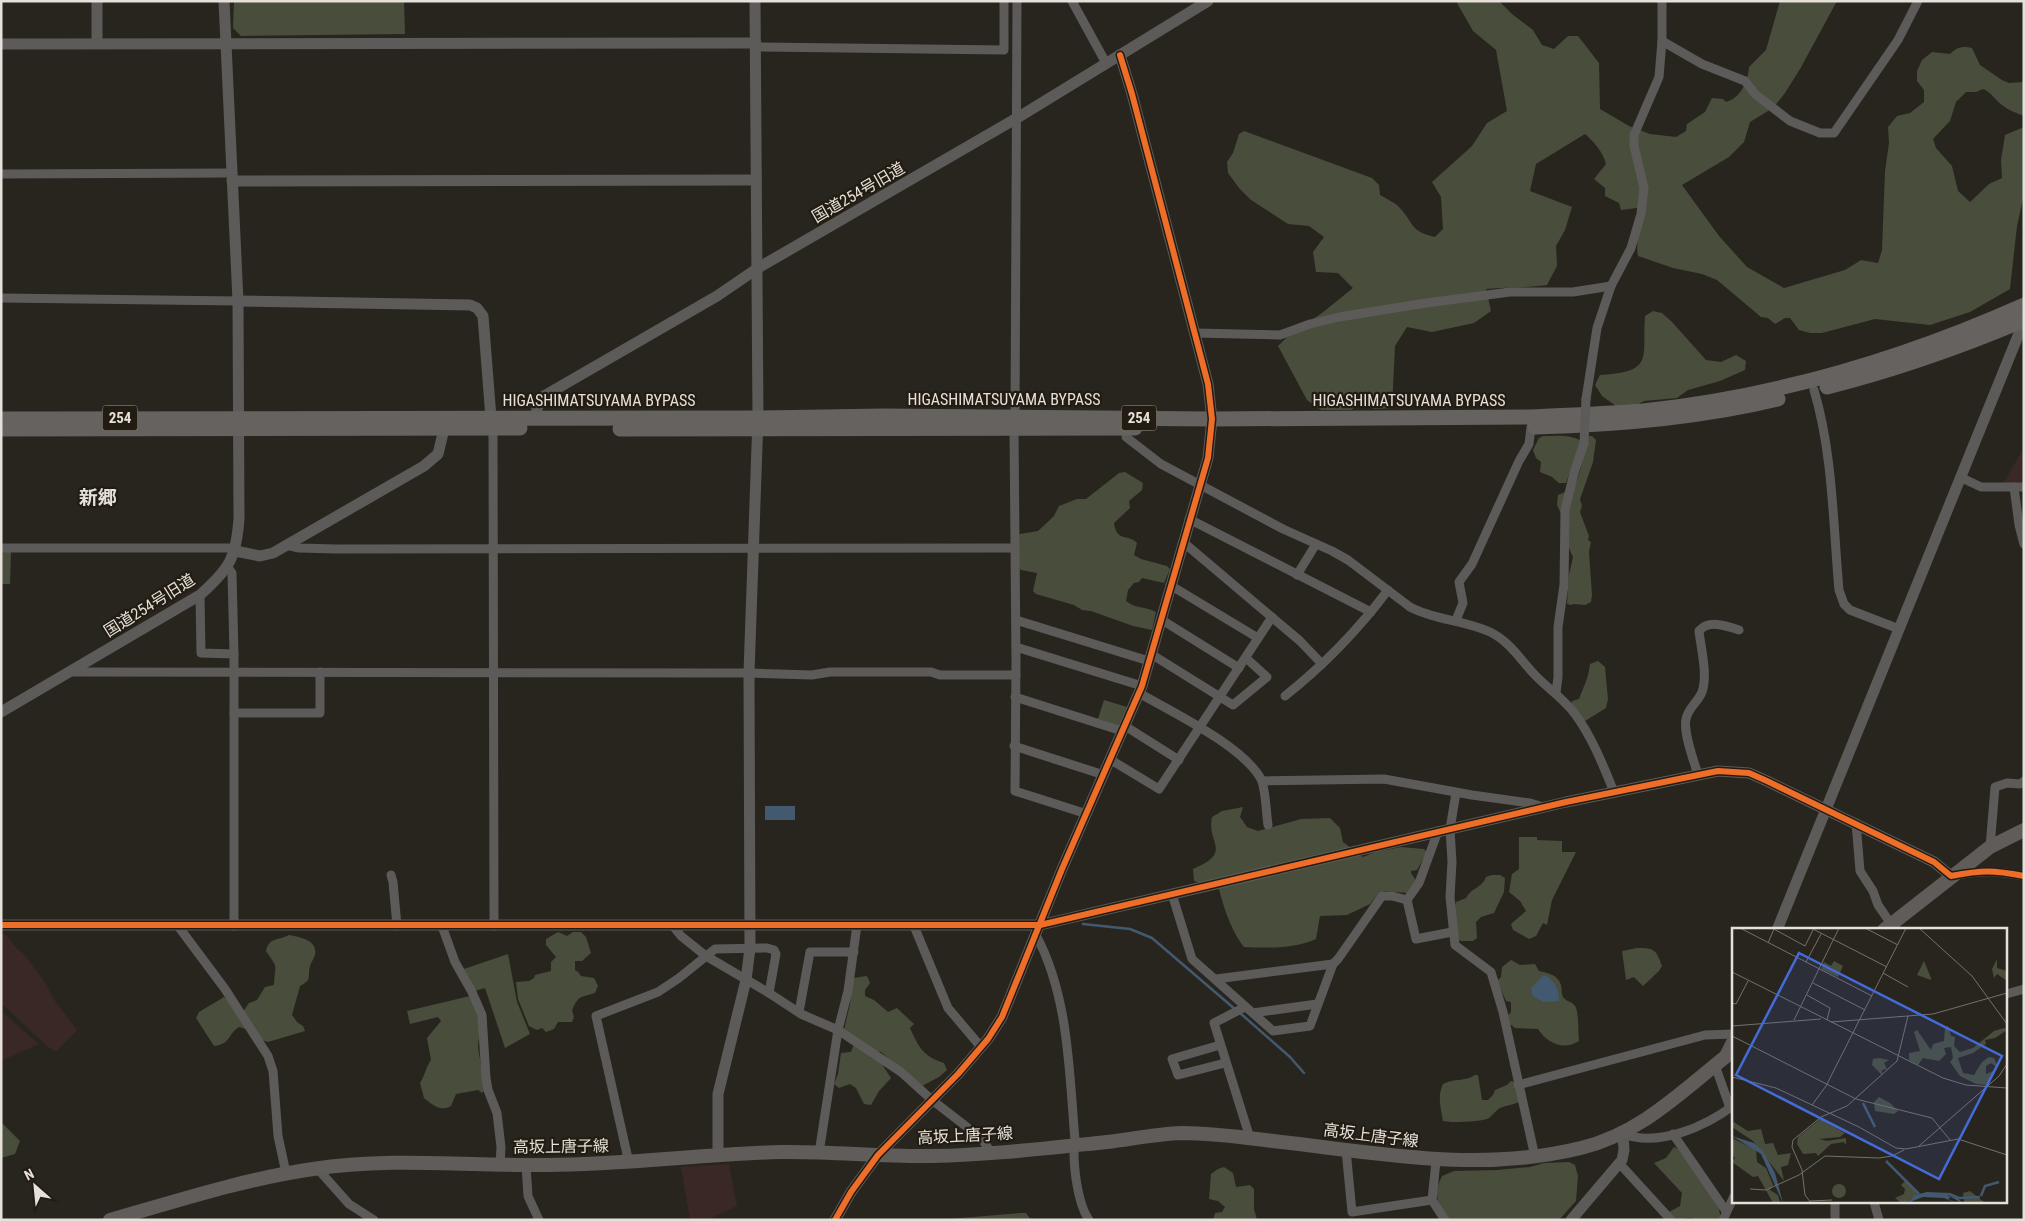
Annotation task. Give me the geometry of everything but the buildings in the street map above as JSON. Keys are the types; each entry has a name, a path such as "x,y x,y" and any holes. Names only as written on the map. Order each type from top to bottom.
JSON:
{"highway":[{"name":"HIGASHIMATSUYAMA BYPASS","path":"1015,423 1127,428 1212,423 1530,417 1643,411 1764,392 1812,381 1855,369 1957,334 2024,305"},
{"name":"HIGASHIMATSUYAMA BYPASS","path":"238,423 1212,423 1531,427 1658,419 1768,402 1853,380 1912,362 1971,342 2024,320"},
{"name":"HIGASHIMATSUYAMA BYPASS","path":"238,423 444,429 536,418 758,424"},
{"name":"254","path":"1,419 238,423"},
{"name":"254","path":"1,429 238,423"}],"main road":[{"path":"1888,927 1990,847 2024,830"},
{"name":"高坂上唐子線","path":"110,1220 286,1173 365,1164 526,1165 629,1163 783,1152 928,1156 1074,1146 1182,1134 1250,1138 1436,1160 1486,1162 1535,1157 1584,1148 1623,1134 1656,1113 1724,1057"}],"street":[{"path":"97,1 97,43"},
{"path":"224,1 238,301 239,519 236,550"},
{"path":"718,1156 718,1094 746,980 750,948 749,673 758,424 755,1"},
{"path":"1,44 756,45 1004,50 1004,1"},
{"path":"1016,1 1015,791 1087,814"},
{"path":"1072,1 1106,63"},
{"name":"国道254号旧道","path":"536,418 537,408 544,396 716,296 758,268 1017,118 1208,1"},
{"path":"1556,693 1558,677 1558,627 1564,585 1565,510 1584,443 1586,399 1597,328 1610,286 1631,248 1641,214 1644,188 1634,146 1634,134 1659,77 1662,42 1662,1"},
{"path":"1662,42 1702,64 1746,81 1755,94 1790,121 1820,133 1834,132 1898,40 1918,1"},
{"path":"835,1220 851,1192 878,1156 981,1047 1002,1017 1141,689 1208,458 1212,423 1208,384 1132,94 1120,55"},
{"path":"1,174 756,180"},
{"path":"1195,333 1280,335 1339,316 1426,303 1510,292 1573,292 1610,286"},
{"path":"1,298 470,305 477,308 483,316 492,423 494,926"},
{"path":"1778,928 2024,320"},
{"path":"1814,390 1823,424 1827,454 1841,598 1850,610 1899,629"},
{"path":"1456,620 1463,602 1459,582 1472,564 1519,461 1529,444 1531,427"},
{"path":"1127,428 1126,437 1161,464 1283,529 1348,560 1410,607 1422,613 1456,620 1493,633 1505,642 1575,714 1587,734 1614,792"},
{"path":"1,548 236,550 251,554 267,555 424,466 438,454 444,429"},
{"path":"1960,477 1981,487 2024,487"},
{"path":"2014,487 2024,544"},
{"path":"1189,519 1371,612"},
{"path":"1183,542 1300,641 1322,664"},
{"path":"1298,575 1316,544"},
{"path":"286,545 299,548 1014,548"},
{"name":"国道254号旧道","path":"1,712 72,672 200,595 218,579 236,550"},
{"path":"227,566 232,573 234,654 234,926"},
{"path":"1170,585 1258,638"},
{"path":"1284,696 1342,645 1388,590"},
{"path":"200,595 201,654 234,654"},
{"path":"1111,760 1159,789 1272,617"},
{"path":"1016,620 1150,658 1233,705 1267,678 1246,658"},
{"path":"1162,620 1238,668"},
{"path":"1698,775 1686,728 1686,719 1691,706 1703,690 1704,673 1699,631 1706,626 1714,624 1739,630"},
{"path":"1016,647 1141,689 1244,759 1262,781 1268,825"},
{"path":"72,672 749,673 812,675 830,672 931,672 940,675 1016,675"},
{"path":"234,713 320,713 320,672"},
{"path":"1014,697 1123,729 1179,760"},
{"path":"1014,746 1104,775"},
{"path":"1,925 858,925 1038,930 1172,894 1544,807 1718,771 1749,773 1934,862 1951,876 1982,870 1994,870 2024,876"},
{"path":"1262,781 1384,779 1456,793 1530,803 1544,807"},
{"path":"1990,847 1995,787 2007,783 2020,784 2024,781"},
{"path":"1456,793 1450,829 1452,862 1450,897 1454,945 1491,972 1501,1004 1535,1157"},
{"path":"1856,824 1860,871 1872,891 1888,927"},
{"path":"1438,832 1419,883 1407,900 1416,939 1452,932"},
{"path":"391,876 397,926"},
{"path":"1172,894 1192,960 1274,1031 1310,1026 1333,964 1382,896 1392,896 1407,900"},
{"path":"819,1153 838,1030 858,925"},
{"path":"178,926 224,989 268,1056 273,1070 278,1136 286,1173"},
{"path":"442,926 455,962 472,992 482,1015 486,1078 488,1090 497,1113 501,1147 500,1165"},
{"path":"673,926 681,936 706,956 798,1012 838,1030 900,1072 981,1138 991,1152"},
{"path":"914,926 948,1008 981,1047"},
{"path":"1038,930 1064,1018 1074,1152 1080,1200 1089,1220"},
{"path":"629,1163 596,1016 658,992 715,949 767,948 774,950 776,954 769,993"},
{"path":"798,1012 810,952 854,952"},
{"path":"1216,979 1333,964"},
{"path":"2008,993 2024,989"},
{"path":"1252,1013 1317,1004"},
{"path":"1245,1007 1214,1022 1250,1138"},
{"path":"1518,1085 1705,1035 1732,1035"},
{"path":"1572,1220 1619,1164 1624,1153 1623,1134 1640,1139 1673,1134 1699,1125 1732,1106 1724,1057 1732,1039"},
{"path":"1220,1044 1172,1059 1178,1075 1226,1063"},
{"path":"1673,1134 1724,1215"},
{"path":"1346,1150 1352,1212 1432,1200"},
{"path":"1436,1160 1432,1200 1445,1220"},
{"path":"1619,1164 1671,1220"},
{"path":"526,1165 528,1196 539,1220"},
{"path":"317,1168 349,1204 374,1220"},
{"path":"1724,1215 1732,1200"},
{"path":"1834,1204 1835,1220"},
{"path":"1875,1204 1879,1220"}],"shaded area":[{"path":"2024,447 2024,483 2003,484"},
{"path":"1,934 5,934 18,950 23,953 77,1030 56,1052 47,1046 1,1003"},
{"path":"1,1011 39,1044 1,1061"},
{"path":"729,1164 737,1206 707,1220 690,1220 681,1167"}],"green space":[{"path":"234,1 404,1 405,34 241,36 233,28"},
{"path":"1458,1 1499,1 1533,30 1542,45 1554,49 1568,36 1578,36 1599,63 1600,109 1629,126 1650,134 1676,137 1686,131 1687,124 1705,112 1712,98 1723,99 1726,102 1740,93 1747,78 1749,67 1766,50 1780,1 1837,1 1800,69 1773,108 1750,122 1744,142 1729,157 1682,185 1719,236 1747,267 1784,288 1845,270 1861,260 1878,263 1882,250 1885,171 1889,143 1888,127 1897,116 1910,113 1924,102 1924,90 1917,81 1917,71 1922,60 1932,52 1950,54 1960,48 1972,48 1980,65 2002,80 2009,83 2024,82 2024,116 2004,107 1983,89 1976,92 1966,92 1956,102 1950,121 1933,139 1936,148 1952,166 1958,191 1970,202 1989,184 2002,178 2001,160 2005,135 2024,127 2024,194 2017,226 2010,289 1970,312 1930,325 1875,319 1822,333 1810,333 1799,330 1790,318 1785,318 1775,324 1768,318 1761,317 1717,280 1638,256 1638,238 1644,207 1621,210 1619,203 1605,196 1605,188 1594,179 1606,164 1605,160 1592,140 1585,134 1536,164 1530,191 1572,207 1565,230 1556,246 1557,266 1547,285 1486,289 1491,311 1474,323 1432,332 1407,327 1395,346 1392,408 1375,409 1358,405 1351,410 1321,410 1307,400 1278,346 1288,336 1322,313 1353,288 1338,273 1316,272 1313,252 1324,237 1309,226 1288,224 1251,200 1228,173 1227,162 1233,153 1239,134 1244,131 1372,178 1379,185 1380,195 1397,205 1412,225 1420,232 1435,237 1443,229 1441,197 1432,182 1472,146 1487,123 1507,111 1496,50 1473,31 1457,3"},
{"path":"1653,311 1662,313 1672,322 1706,360 1721,362 1736,355 1746,361 1745,370 1720,381 1688,390 1677,398 1644,401 1634,407 1619,408 1602,396 1595,385 1600,375 1618,373 1638,366 1644,352 1645,316"},
{"path":"1543,436 1568,436 1581,441 1566,483 1559,483 1552,477 1540,472 1541,462 1536,458 1533,450 1539,438"},
{"path":"1589,436 1596,440 1593,462 1580,499 1582,506 1580,512 1589,536 1588,540 1591,542 1589,552 1592,595 1591,602 1585,605 1571,605 1567,604 1569,575 1573,557 1568,546 1561,514 1557,505 1558,495 1573,489"},
{"path":"1125,472 1143,483 1142,490 1129,501 1130,508 1114,523 1115,529 1120,535 1130,538 1137,543 1134,555 1141,559 1167,566 1170,569 1164,583 1142,578 1128,590 1126,601 1129,604 1156,612 1152,630 1133,626 1036,594 1033,591 1037,573 1021,570 1018,566 1018,536 1020,534 1038,531 1054,516 1059,506 1077,499 1086,499 1119,473"},
{"path":"1,551 11,552 10,584 1,584"},
{"path":"1598,661 1605,667 1608,699 1606,708 1585,721 1571,706 1572,701 1579,699 1590,664"},
{"path":"1104,700 1127,707 1119,726 1098,719"},
{"path":"1243,807 1240,817 1247,827 1258,831 1301,819 1330,818 1340,828 1343,842 1363,857 1375,852 1401,847 1424,849 1427,852 1417,870 1411,871 1417,882 1407,893 1385,891 1379,893 1370,904 1347,915 1320,916 1316,939 1299,945 1262,948 1244,947 1227,914 1217,878 1201,883 1194,881 1193,869 1205,863 1215,852 1216,846 1211,826 1212,817 1222,811"},
{"path":"1519,837 1537,837 1537,840 1562,841 1562,852 1576,852 1552,900 1547,925 1543,923 1536,936 1529,939 1513,930 1511,924 1526,911 1520,901 1509,892 1512,874 1519,869"},
{"path":"1500,875 1505,878 1504,892 1494,913 1481,917 1476,922 1477,938 1473,941 1460,941 1456,933 1456,902 1466,898 1482,884 1486,877"},
{"path":"558,932 567,936 573,932 581,932 586,937 591,953 582,961 575,961 575,970 581,976 594,978 598,986 595,993 578,999 572,1010 574,1017 572,1022 558,1022 554,1029 546,1032 542,1028 537,1030 529,1026 518,999 516,982 529,981 535,975 551,971 551,962 556,957 546,945 546,939"},
{"path":"289,935 307,940 314,946 315,950 315,956 310,966 309,978 300,986 292,1015 303,1026 305,1031 268,1042 239,1027 226,1041 214,1046 196,1018 199,1012 224,997 243,1012 249,1003 257,1000 265,987 274,985 275,966 266,951 269,943"},
{"path":"1647,948 1654,951 1662,966 1643,986 1634,977 1626,980 1622,951"},
{"path":"508,954 517,1002 530,1034 505,1048 485,988 474,991 461,970"},
{"path":"1511,960 1520,965 1535,964 1539,971 1550,974 1558,979 1563,997 1574,1004 1576,1009 1579,1041 1567,1045 1556,1044 1546,1038 1538,1029 1515,1028 1510,1024 1508,1015 1511,1012 1511,1002 1506,1001 1497,981 1501,977 1502,967"},
{"path":"867,976 870,983 865,990 865,996 874,1000 888,1012 897,1008 914,1024 910,1028 922,1050 944,1063 947,1070 939,1077 922,1086 881,1052 876,1051 870,1057 881,1063 891,1078 879,1091 871,1105 864,1104 856,1088 850,1084 839,1088 834,1084 838,1074 841,1053 851,1052 856,1038 844,1030 853,978"},
{"path":"470,996 481,1014 478,1047 485,1090 482,1093 478,1090 456,1094 451,1106 440,1108 424,1098 420,1083 431,1060 427,1038 441,1021 438,1017 410,1024 407,1011"},
{"path":"1478,1075 1482,1100 1488,1100 1495,1090 1507,1085 1511,1081 1515,1082 1519,1102 1500,1108 1486,1119 1466,1122 1443,1121 1440,1098 1443,1084 1467,1079"},
{"path":"1,1122 20,1141 15,1154 1,1158"},
{"path":"1674,1147 1678,1149 1718,1204 1721,1220 1694,1220 1692,1218 1674,1220 1669,1212 1680,1206 1682,1193 1654,1163 1666,1158"},
{"path":"1569,1162 1575,1165 1578,1176 1576,1201 1559,1220 1449,1220 1438,1199 1437,1189 1442,1176 1454,1171 1497,1170 1530,1167 1544,1163"},
{"path":"1224,1167 1233,1173 1236,1187 1250,1185 1254,1189 1254,1209 1257,1220 1213,1220 1215,1213 1222,1212 1225,1207 1218,1201 1209,1199 1211,1174"},
{"path":"1026,1213 1031,1220 937,1220"}],"water":[{"path":"765,806 795,806 795,820 765,820"},
{"path":"1544,975 1556,985 1559,1001 1543,1002 1533,996 1531,988"}],"waterway":[{"path":"1083,924 1130,929 1152,938 1236,1010"},
{"path":"1240,1013 1290,1057 1304,1073"}],"cycle path":[{"path":"835,1220 851,1192 878,1155 958,1074 988,1039 1002,1017 1062,869 1142,686 1208,458 1212,419 1208,384 1132,94 1120,55"},
{"path":"1,925 1040,925 1566,802 1718,771 1749,773 1767,781 1934,862 1951,876 1988,872 2024,876"}],"district":[{"name":"新郷","path":"98,497"}]}
